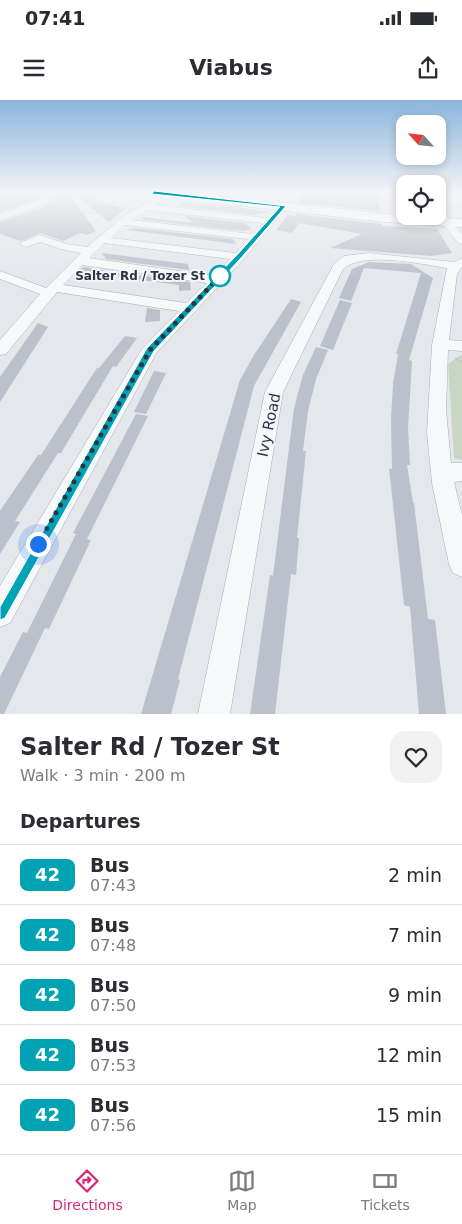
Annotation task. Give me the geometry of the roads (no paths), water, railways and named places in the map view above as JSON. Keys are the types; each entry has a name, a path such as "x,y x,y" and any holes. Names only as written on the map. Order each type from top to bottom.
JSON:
{"main road":[{"path":"430,222 462,223"}],"street":[{"path":"0,613 150,350 239,257 268,222"},
{"path":"0,350 50,290 104,240 119,223 255,237"},
{"path":"448,223 462,241"},
{"path":"26,244 39,238 65,247 91,251"},
{"path":"104,240 239,257"},
{"name":"Ivy Road","path":"214,714 274,392 338,267 347,260 360,257 459,264"},
{"path":"81,261 216,280"},
{"path":"459,264 452,268 440,345 436,411 452,473 462,564"},
{"path":"0,276 50,290 190,308"},
{"path":"440,345 462,346"}],"place":[{"name":"Salter Rd / Tozer St","path":"220,276"}]}
